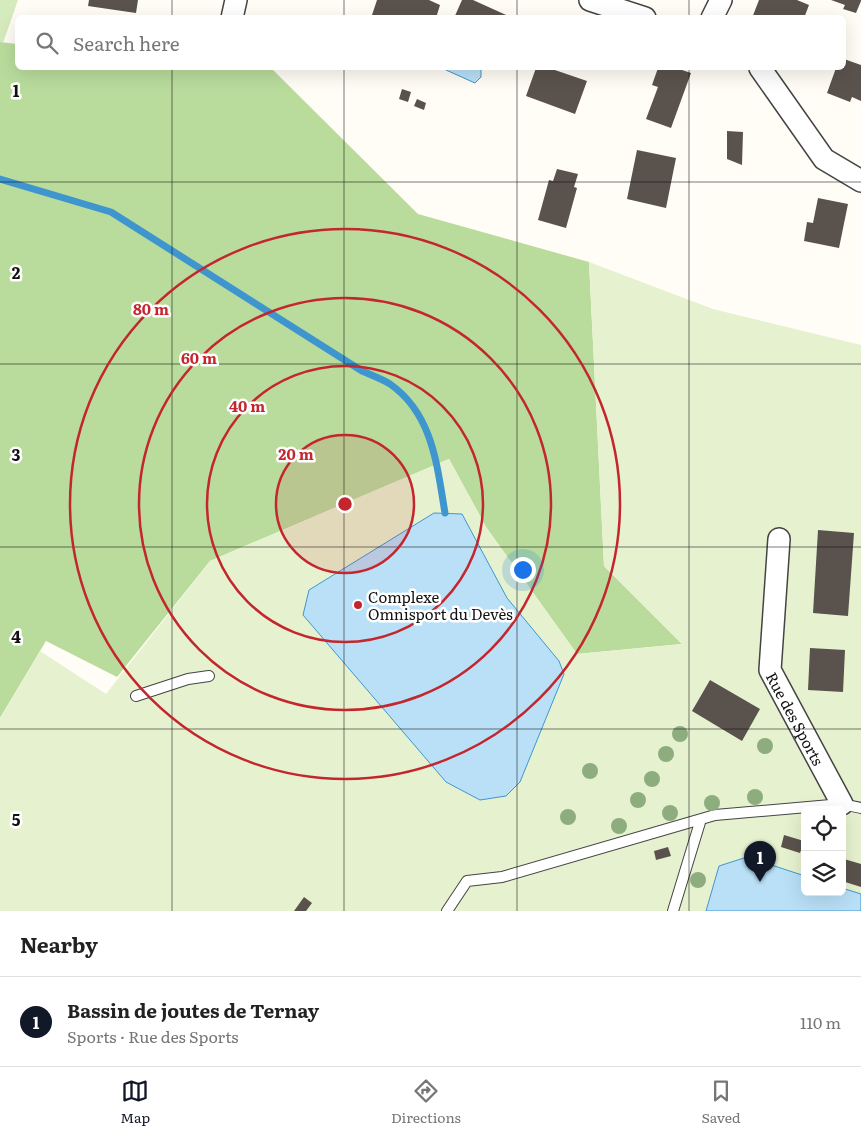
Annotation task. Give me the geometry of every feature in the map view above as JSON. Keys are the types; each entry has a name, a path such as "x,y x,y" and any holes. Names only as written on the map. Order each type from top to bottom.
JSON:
{"street":[{"path":"233,15 236,0"},
{"path":"590,0 636,15"},
{"path":"714,15 721,0"},
{"path":"761,70 824,159 861,181"},
{"name":"Rue des Sports","path":"779,539 770,670 851,806"}],"lane":[{"path":"136,696 188,679 209,676"},
{"path":"447,911 467,881 502,876 715,815 851,806"},
{"path":"673,911 701,819"}],"green space":[{"path":"0,0 18,0 3,43 0,42"},
{"path":"0,42 15,44 15,70 273,70 418,214 589,262 604,566 682,644 577,654 486,527 449,459 210,561 117,677 46,641 0,718"},
{"name":"Complexe Omnisport du Devès","path":"589,262 713,309 861,345 861,911 0,911 0,719 40,651 106,694 210,561 449,459 486,527 577,654 682,644 604,566"}],"water":[{"path":"446,70 481,70 481,77 475,83"},
{"path":"434,513 462,514 507,598 559,661 564,674 520,782 506,796 480,800 446,782 303,615 309,590"},
{"path":"747,857 801,875 801,896 846,896 846,889 861,894 861,911 706,911 719,866"}],"building":[{"path":"89,0 138,0 136,13 88,6"},
{"path":"377,0 429,0 440,5 437,15 372,15"},
{"path":"462,0 473,0 506,15 455,15"},
{"path":"759,0 797,0 809,5 805,15 753,15"},
{"path":"831,0 861,1 856,13 843,9 845,5"},
{"path":"846,60 861,65 861,101 852,97 850,102 827,93 835,70 846,70"},
{"path":"535,70 555,70 587,81 575,114 526,96"},
{"path":"657,70 682,70 691,73 671,128 646,119 658,87 652,85"},
{"path":"402,89 411,92 408,102 399,99"},
{"path":"417,99 426,103 424,110 414,106"},
{"path":"727,131 743,132 742,165 727,159"},
{"path":"637,150 676,158 666,208 627,199"},
{"path":"557,169 578,174 574,187 577,188 566,228 538,220 549,180 553,181"},
{"path":"818,198 848,204 839,248 804,241 807,222 813,223"},
{"path":"818,530 854,533 848,616 813,613"},
{"path":"810,648 845,650 843,692 808,690"},
{"path":"710,680 760,709 742,741 692,711"},
{"path":"784,835 801,840 800,853 781,847"},
{"path":"668,847 671,856 656,860 654,851"},
{"path":"846,860 861,864 861,887 846,882"},
{"path":"304,897 312,903 306,911 294,911"}],"waterway":[{"path":"0,179 111,212 362,371 390,384 416,410 431,442 445,513"}],"place":[{"name":"Complexe Omnisport du Devès","path":"358,605"},
{"name":"Bassin de joutes de Ternay","path":"760,882"}]}
